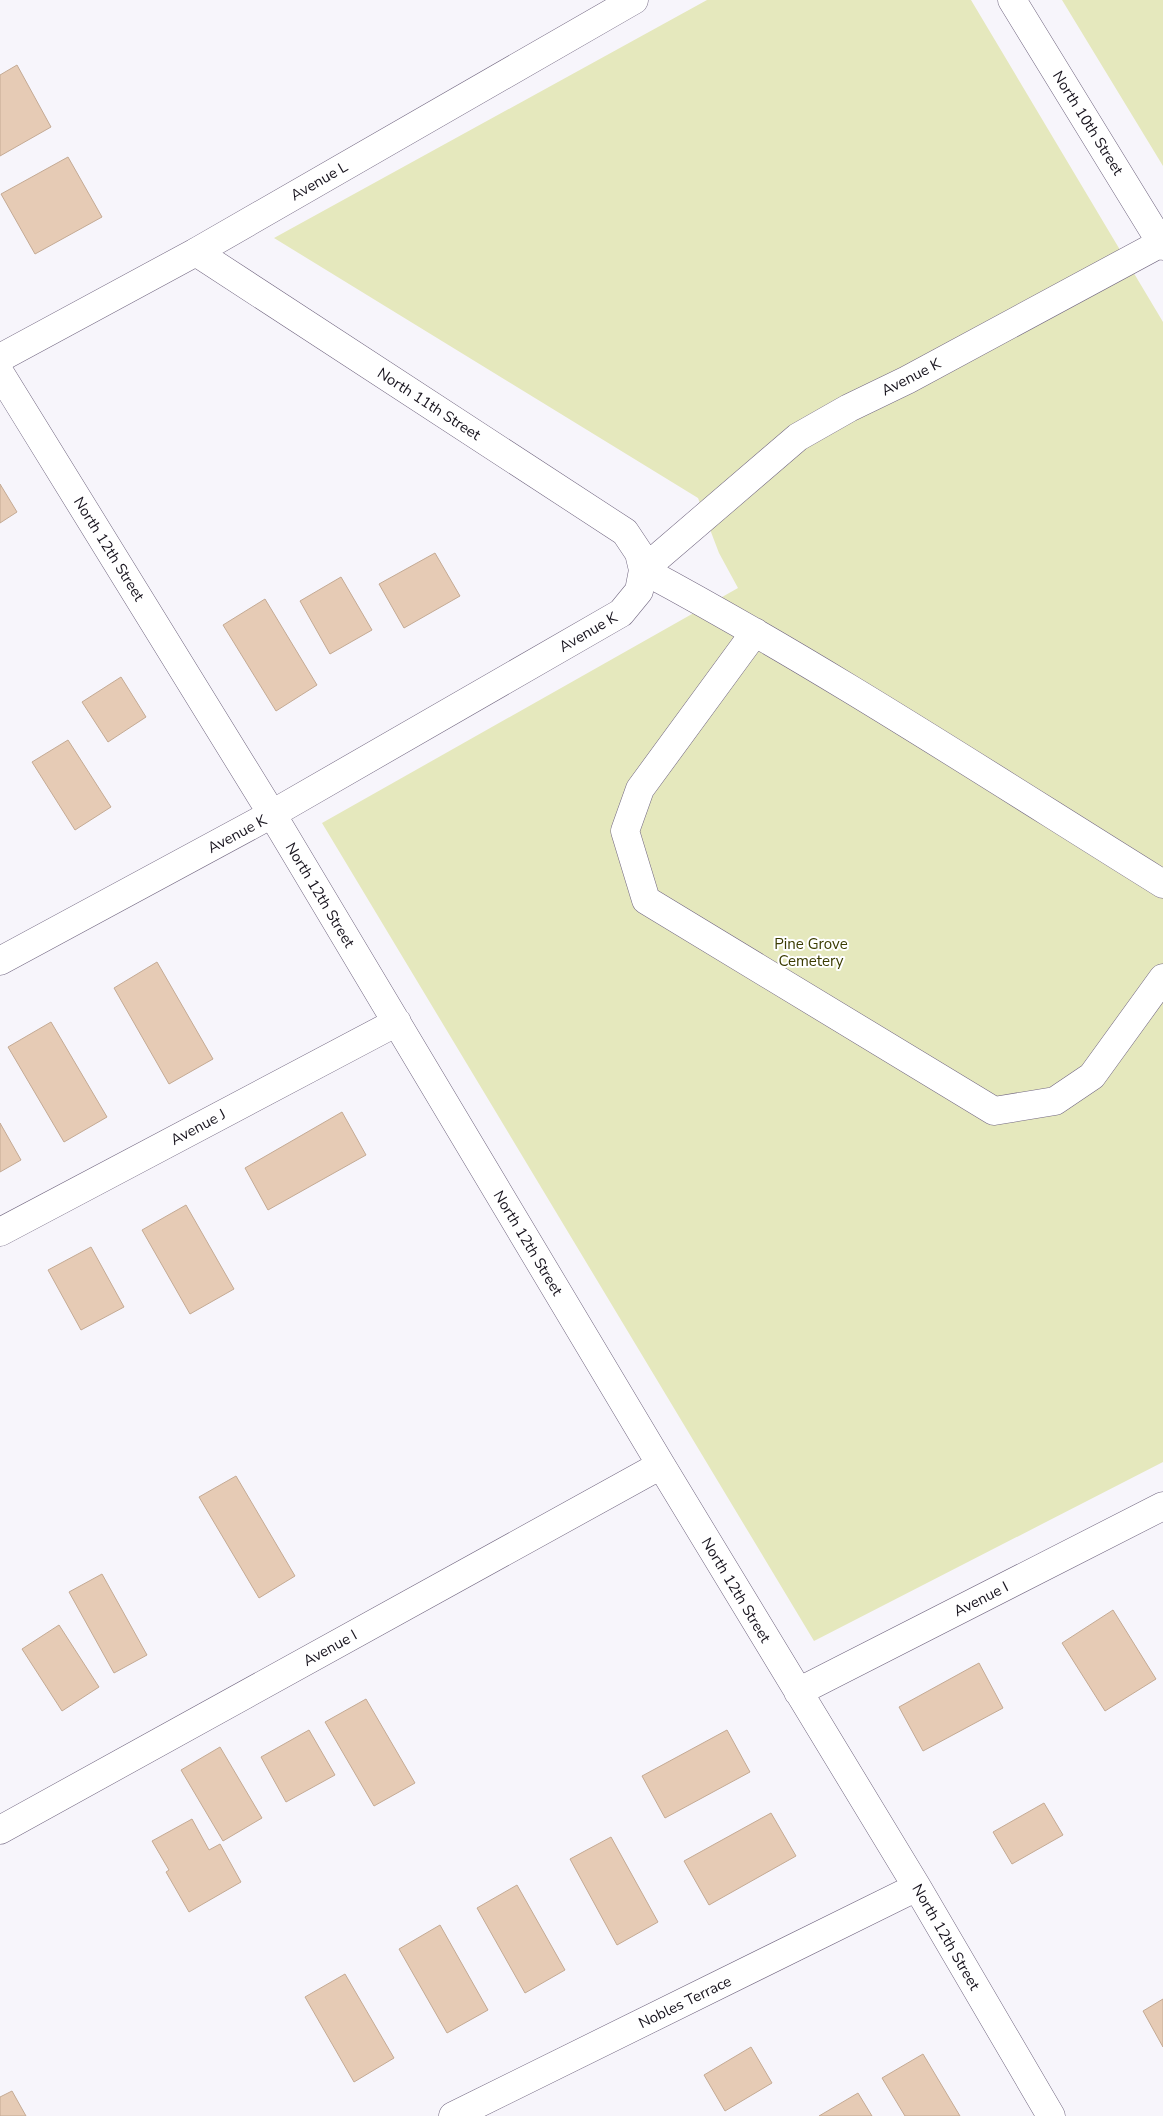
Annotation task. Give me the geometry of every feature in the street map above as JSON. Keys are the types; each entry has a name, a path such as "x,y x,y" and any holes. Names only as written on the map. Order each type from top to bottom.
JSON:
{"street":[{"name":"Avenue L","path":"0,358 196,252 634,0"},
{"name":"North 10th Street","path":"1012,0 1162,245"},
{"name":"Avenue K","path":"0,961 272,814 621,613 639,591 643,570 798,437 849,408 907,380 1162,245"},
{"name":"North 11th Street","path":"196,252 625,532 639,553 643,570"},
{"name":"North 12th Street","path":"0,372 272,814 661,1465 917,1887 1051,2116"},
{"path":"643,570 830,675 1163,884"},
{"path":"755,632 640,789 625,831 646,900 994,1112 1055,1101 1092,1076 1163,978"},
{"name":"Avenue J","path":"0,1232 397,1022"},
{"name":"Avenue I","path":"0,1830 661,1465"},
{"name":"Avenue I","path":"798,1692 1163,1506"},
{"name":"Nobles Terrace","path":"453,2116 917,1887"}],"green space":[{"name":"Pine Grove Cemetery","path":"707,0 971,0 1163,322 1163,1462 814,1641 322,823 738,588 719,553 698,498 274,238"},
{"path":"1062,0 1163,0 1163,166"}],"building":[{"path":"17,65 51,127 0,156 0,75"},
{"path":"68,157 102,217 35,254 1,194"},
{"path":"0,484 17,512 0,523"},
{"path":"435,553 460,596 404,628 379,584"},
{"path":"341,577 372,630 330,654 300,601"},
{"path":"265,599 317,685 276,711 223,625"},
{"path":"121,677 146,717 108,742 82,702"},
{"path":"68,740 111,807 75,830 32,762"},
{"path":"157,962 213,1059 169,1084 114,988"},
{"path":"51,1022 107,1117 64,1142 8,1047"},
{"path":"342,1112 366,1155 268,1210 245,1168"},
{"path":"0,1123 21,1160 0,1172"},
{"path":"186,1205 234,1289 190,1314 142,1230"},
{"path":"91,1247 124,1307 81,1330 48,1270"},
{"path":"236,1476 295,1576 259,1598 199,1497"},
{"path":"102,1574 147,1655 114,1673 69,1592"},
{"path":"1113,1610 1156,1679 1105,1711 1062,1643"},
{"path":"59,1625 99,1687 62,1711 22,1649"},
{"path":"979,1663 1003,1708 923,1751 899,1707"},
{"path":"366,1699 415,1783 374,1806 325,1722"},
{"path":"309,1730 335,1775 286,1802 261,1757"},
{"path":"727,1730 750,1772 665,1818 642,1776"},
{"path":"220,1747 262,1818 223,1841 181,1770"},
{"path":"1044,1803 1063,1835 1012,1864 993,1832"},
{"path":"771,1813 796,1856 709,1905 684,1861"},
{"path":"192,1819 209,1850 220,1844 241,1882 189,1912 166,1872 169,1870 152,1841"},
{"path":"611,1837 658,1922 617,1945 570,1859"},
{"path":"517,1885 565,1970 525,1993 477,1908"},
{"path":"440,1925 488,2010 447,2033 399,1949"},
{"path":"345,1974 394,2058 354,2082 305,1997"},
{"path":"1163,1999 1163,2047 1143,2011"},
{"path":"751,2047 772,2083 725,2111 704,2075"},
{"path":"923,2054 960,2116 905,2116 882,2078"},
{"path":"12,2091 26,2116 0,2116 0,2097"},
{"path":"858,2093 872,2116 819,2116"}]}
